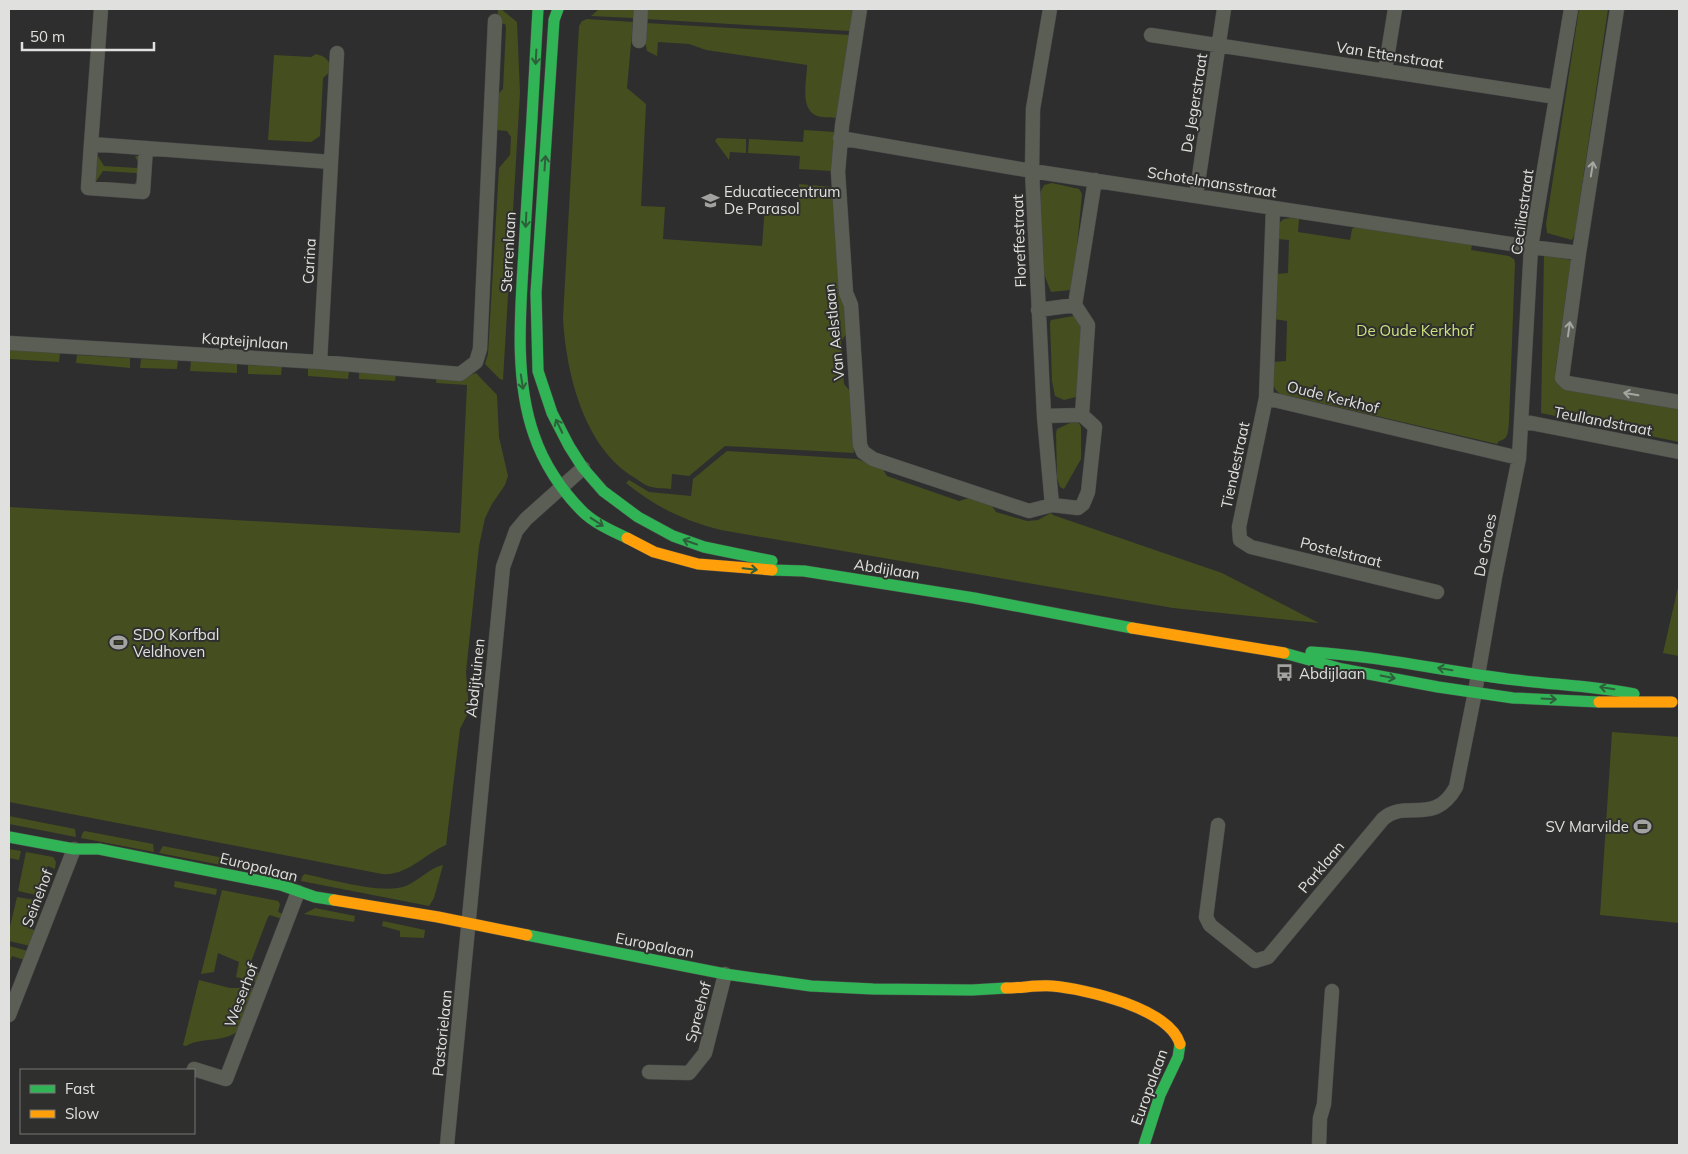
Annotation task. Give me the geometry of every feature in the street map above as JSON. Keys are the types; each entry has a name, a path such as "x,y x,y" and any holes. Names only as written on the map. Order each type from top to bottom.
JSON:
{"street":[{"path":"101,9 88,188 143,192 146,148"},
{"name":"Sterrenlaan","path":"538,9 522,294 521,372 526,408 534,436 562,488"},
{"name":"Sterrenlaan","path":"558,9 554,20 536,293 538,371 552,413 583,468"},
{"path":"639,41 641,9"},
{"name":"Van Aelstlaan","path":"860,9 840,138 838,172 846,293 851,305 860,445 863,452 873,459 1029,511 1052,505"},
{"name":"Floreffestraat","path":"1050,9 1033,109 1032,170 1044,416 1052,505"},
{"name":"De Jegerstraat","path":"1196,196 1224,9"},
{"path":"1385,71 1395,9"},
{"name":"Ceciliastraat","path":"1521,421 1531,248 1571,9"},
{"path":"1579,253 1616,9"},
{"name":"Sterrenlaan","path":"476,362 480,349 495,21"},
{"name":"De Jegerstraat","path":"1151,35 1219,45"},
{"name":"Van Ettenstraat","path":"1219,45 1556,97"},
{"name":"Carina","path":"320,362 337,53"},
{"name":"Schotelmansstraat","path":"840,138 1272,208 1531,248 1579,253"},
{"path":"91,144 330,162"},
{"path":"1082,416 1088,325 1075,306 1095,180"},
{"name":"Oude Kerkhof","path":"1272,208 1266,398 1519,458"},
{"name":"Teullandstraat","path":"1579,253 1562,378 1567,383 1679,402"},
{"path":"1038,310 1075,306"},
{"name":"Kapteijnlaan","path":"9,343 320,362 460,374 476,362"},
{"name":"Tiendestraat","path":"1240,540 1239,527 1266,398"},
{"path":"1044,416 1082,416 1095,427 1088,492 1084,504 1078,508 1052,505"},
{"name":"Teullandstraat","path":"1521,421 1679,452"},
{"name":"De Groes","path":"1478,674 1519,458 1521,421"},
{"name":"Abdijtuinen","path":"469,923 503,567 516,531 526,519 583,468"},
{"name":"Abdijlaan","path":"583,468 603,491 638,517 673,536 704,547 762,558 804,571"},
{"name":"Abdijlaan","path":"562,488 583,512 610,530 654,552 698,564 759,570 804,571 974,598 1167,634 1289,654 1342,669 1438,687 1513,698 1608,702 1675,702"},
{"name":"Postelstraat","path":"1240,540 1251,547 1437,592"},
{"name":"Abdijlaan","path":"1289,654 1319,652 1346,654 1516,680 1605,688 1675,702"},
{"name":"Parklaan","path":"1218,825 1206,917 1210,925 1255,962 1268,957 1390,813 1423,811 1438,807 1449,798 1456,787 1478,674"},
{"name":"Europalaan","path":"9,837 74,849 99,849 281,885 315,897 469,923 725,974 811,986 972,990 1051,986 1099,994 1131,1005 1160,1020 1173,1030 1180,1043 1178,1057 1160,1095 1144,1145"},
{"name":"Seinehof","path":"9,1015 74,849"},
{"name":"Weserhof","path":"195,1069 226,1079 298,892"},
{"name":"Pastorielaan","path":"447,1145 469,923"},
{"name":"Spreehof","path":"650,1072 689,1073 705,1053 725,974"},
{"path":"1319,1145 1320,1118 1324,1104 1332,991"}],"green space":[{"path":"498,9 501,9 517,22 520,93 503,380 485,364 488,354 499,168 510,155 511,137 507,131 496,130 497,95 503,89 506,27 505,24 497,23"},
{"path":"599,9 634,9 633,18 591,16"},
{"path":"646,9 854,9 850,31 646,19"},
{"path":"1579,9 1608,9 1575,233 1572,240 1547,233 1546,224"},
{"path":"587,19 633,22 627,88 646,104 641,206 665,207 663,239 762,246 765,205 798,207 799,184 832,187 840,299 844,303 846,334 841,342 844,384 850,391 854,453 725,446 689,476 672,474 671,489 659,488 644,484 617,465 591,429 581,407 568,362 563,318 579,26 582,21"},
{"path":"646,23 850,35 837,118 817,116 808,107 805,94 807,65 706,50 689,44 658,42 657,56 647,51 645,41"},
{"path":"316,54 327,59 331,71 323,78 320,136 311,142 268,140 274,55 311,57"},
{"path":"804,130 835,132 831,171 799,169 800,156 748,153 749,139 803,142"},
{"path":"717,138 746,139 746,153 730,152 729,160 715,141"},
{"path":"96,153 104,166 137,168 139,165 135,156 140,156 140,184 134,185 139,176 136,173 103,171 95,183"},
{"path":"1052,183 1079,189 1082,194 1074,278 1071,290 1051,292 1044,274 1040,193 1044,185"},
{"name":"De Oude Kerkhof","path":"1284,219 1299,219 1298,232 1350,240 1352,229 1355,227 1472,245 1471,250 1509,256 1514,259 1509,420 1508,433 1503,440 1497,444 1285,396 1276,391 1273,382 1273,362 1286,361 1287,321 1274,319 1276,274 1288,273 1289,240 1278,239 1279,223"},
{"path":"1544,255 1571,260 1555,374 1559,383 1679,407 1679,442 1541,413"},
{"path":"1079,315 1084,318 1081,388 1076,397 1064,400 1055,396 1052,381 1050,323 1051,320"},
{"path":"9,350 60,353 59,362 9,359"},
{"path":"77,355 130,358 130,368 76,363"},
{"path":"141,359 178,360 177,369 140,368"},
{"path":"191,361 237,364 237,373 190,371"},
{"path":"248,365 282,367 281,375 248,374"},
{"path":"308,368 349,371 348,379 308,376"},
{"path":"359,371 396,374 395,381 359,379"},
{"path":"476,373 497,395 499,437 508,476 505,485 485,518 479,546 466,672 469,711 460,729 446,845 400,872 382,874 9,802 9,507 460,533 467,385 436,383 437,376 466,377"},
{"path":"1070,423 1079,423 1081,427 1081,459 1064,489 1060,487 1057,478 1056,434 1057,429"},
{"path":"727,451 857,459 882,468 887,476 959,501 969,498 992,506 996,512 1027,521 1038,520 1051,513 1222,573 1319,623 1173,608 721,530 671,512 637,492 626,483 629,480 649,492 691,496 693,479"},
{"path":"1679,583 1679,656 1663,653"},
{"name":"SV Marvilde","path":"1612,732 1679,737 1679,923 1600,915"},
{"path":"9,816 75,829 76,837 9,824"},
{"path":"85,831 153,844 154,852 81,838"},
{"path":"163,846 280,869 278,876 159,853"},
{"path":"9,849 21,851 19,860 9,858"},
{"path":"26,852 53,857 56,862 55,869 48,866 36,895 18,891"},
{"path":"443,865 434,898 429,906 301,881 304,874 370,887 396,888 406,886"},
{"path":"175,881 217,889 216,895 174,887"},
{"path":"222,890 278,901 280,904 278,912 283,914 282,917 270,915 268,917 249,967 250,970 260,973 257,983 236,977 239,962 218,953 214,972 201,974"},
{"path":"17,897 35,900 25,926 36,931 30,946 9,941 9,931"},
{"path":"315,908 355,916 354,922 304,914"},
{"path":"383,921 425,930 424,938 400,937 400,931 382,926"},
{"path":"9,946 28,951 25,960 12,956 9,963"},
{"path":"199,980 230,988 255,988 240,1029 228,1037 200,1041 186,1046 183,1045"}],"traffic: fast":[{"path":"538,9 520,334 523,386 527,411 534,435 548,465 574,503 592,519 627,538"},
{"path":"558,9 554,20 536,293 538,371 552,413 583,468 603,491 638,517 673,536 704,547 772,561"},
{"path":"772,570 804,571 974,598 1132,628"},
{"path":"1311,652 1363,657 1490,677 1605,689 1634,694"},
{"path":"1284,653 1342,669 1438,687 1513,698 1599,702"},
{"path":"9,837 74,849 99,849 281,885 315,897 334,900"},
{"path":"527,935 725,974 811,986 873,989 972,990 1006,988"},
{"path":"1144,1145 1160,1095 1178,1057 1180,1044"}],"traffic: slow":[{"path":"627,538 654,552 698,564 772,570"},
{"path":"1132,628 1284,653"},
{"path":"1599,702 1672,702"},
{"path":"334,900 438,917 527,935"},
{"path":"1006,988 1052,986 1105,996 1144,1011 1160,1020 1173,1031 1180,1044"}],"place":[{"name":"Educatiecentrum De Parasol","path":"710,200"},
{"name":"SDO Korfbal Veldhoven","path":"119,643"},
{"name":"Abdijlaan","path":"1285,673"},
{"name":"SV Marvilde","path":"1643,826"}]}
